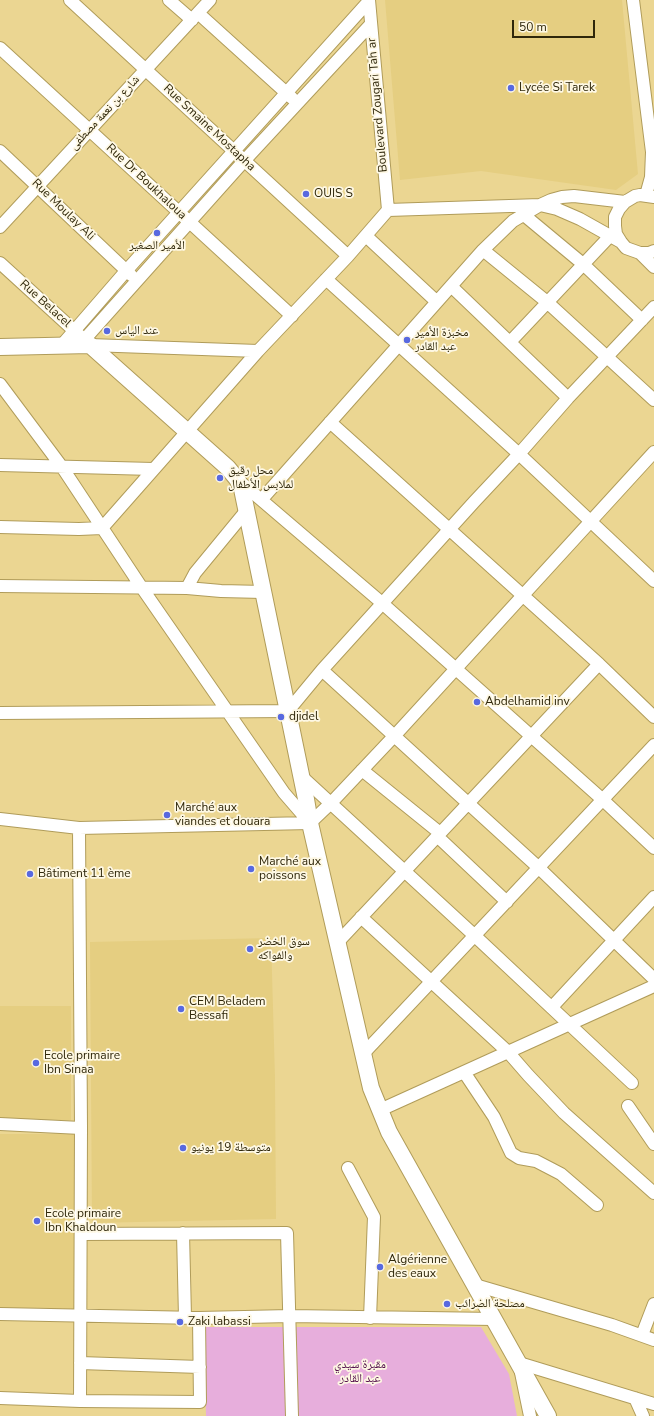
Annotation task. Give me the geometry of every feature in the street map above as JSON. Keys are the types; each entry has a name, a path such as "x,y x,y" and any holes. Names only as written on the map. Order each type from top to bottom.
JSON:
{"main road":[{"path":"0,347 61,346 87,342 228,468 237,479 242,489 310,823 371,1088 389,1132 548,1416"}],"street":[{"name":"Rue Smaine Mostapha","path":"70,0 348,256"},
{"path":"169,0 195,17 286,93 297,104"},
{"name":"شارع بن نعمة مصطفى","path":"0,227 210,0"},
{"path":"61,346 126,271 369,0"},
{"name":"Boulevard Zougari Tah ar","path":"369,0 388,210"},
{"path":"620,242 614,226 615,217 624,202 635,196 650,196 653,154 633,0"},
{"path":"87,342 137,281 244,160 371,24"},
{"name":"Rue Dr Boukhaloua","path":"0,48 292,316"},
{"name":"Rue Moulay Ali","path":"0,150 137,281"},
{"path":"262,499 451,286 513,221 550,200 562,197 574,196 624,202"},
{"path":"0,527 79,529 102,528 186,431 258,351 348,256 388,210 540,205 558,209 580,219 620,242 632,251 640,253 654,251"},
{"path":"524,215 582,264 642,320"},
{"path":"366,236 437,302"},
{"path":"510,342 610,236"},
{"path":"484,250 547,302 654,400"},
{"path":"640,253 654,268"},
{"name":"Rue Belacel","path":"0,263 87,342"},
{"path":"326,279 519,454 654,581"},
{"path":"451,286 568,398"},
{"path":"0,712 288,711 322,670 382,603 519,454 568,398 608,358 654,307"},
{"path":"87,342 258,351"},
{"path":"0,384 62,467 142,588 284,793 310,823"},
{"path":"330,422 450,528 599,664 654,717"},
{"path":"0,819 79,828 310,823 331,803 394,736 654,452"},
{"path":"0,465 153,469"},
{"path":"237,479 456,668 603,800 654,848"},
{"path":"187,588 195,573 246,511"},
{"path":"0,586 187,588 263,592"},
{"path":"338,942 599,664"},
{"path":"322,670 539,868 654,978"},
{"path":"363,1054 654,745"},
{"path":"362,770 438,835 507,902"},
{"path":"301,776 552,1007 632,1083"},
{"path":"79,828 81,1128 80,1401"},
{"path":"552,1007 654,897"},
{"path":"361,917 508,1052 564,1113 654,1193"},
{"path":"380,1110 654,986"},
{"path":"464,1072 494,1117 511,1153 519,1158 536,1161 561,1174 597,1205"},
{"path":"628,1106 654,1144"},
{"path":"0,1124 81,1128"},
{"path":"348,1168 374,1217 370,1318"},
{"path":"183,1233 185,1317"},
{"path":"81,1234 287,1233 292,1416"},
{"path":"475,1285 654,1340"},
{"path":"642,1336 654,1304"},
{"path":"0,1314 199,1318 290,1316 494,1319"},
{"path":"0,1398 80,1401 200,1402 199,1318"},
{"path":"80,1363 200,1367"},
{"path":"530,1416 519,1363 654,1404"},
{"path":"635,1398 643,1416"}],"shaded area":[{"name":"Lycée Si Tarek","path":"385,0 622,0 638,174 616,190 481,171 400,180"},
{"path":"271,938 275,1078 276,1219 92,1223 90,942"},
{"name":"Ecole primaire Ibn Sinaa","path":"0,1006 71,1006 71,1120 0,1120"},
{"name":"Ecole primaire Ibn Khaldoun","path":"0,1134 74,1134 74,1309 0,1308"}],"green space":[{"name":"مقبرة سيدي عبد القادر","path":"204,1327 481,1327 509,1374 517,1416 206,1416"}],"place":[{"name":"Lycée Si Tarek","path":"511,88"},
{"name":"OUIS S","path":"306,194"},
{"name":"الأمير الصغير","path":"157,233"},
{"name":"عند الياس","path":"107,331"},
{"name":"مخبزة الأمير عبد القادر","path":"407,340"},
{"name":"محل رقيق لملابس الأطفال","path":"220,478"},
{"name":"Abdelhamid inv","path":"477,702"},
{"name":"djidel","path":"281,717"},
{"name":"Marché aux viandes et douara","path":"167,815"},
{"name":"Marché aux poissons","path":"251,869"},
{"name":"Bâtiment 11 ème","path":"30,874"},
{"name":"سوق الخضر والفواكه","path":"250,949"},
{"name":"CEM Beladem Bessafi","path":"181,1009"},
{"name":"Ecole primaire Ibn Sinaa","path":"36,1063"},
{"name":"متوسطة 19 يونيو","path":"183,1148"},
{"name":"Ecole primaire Ibn Khaldoun","path":"37,1221"},
{"name":"Algérienne des eaux","path":"380,1267"},
{"name":"مصلحة الضرائب","path":"447,1304"},
{"name":"Zaki labassi","path":"180,1322"}]}
